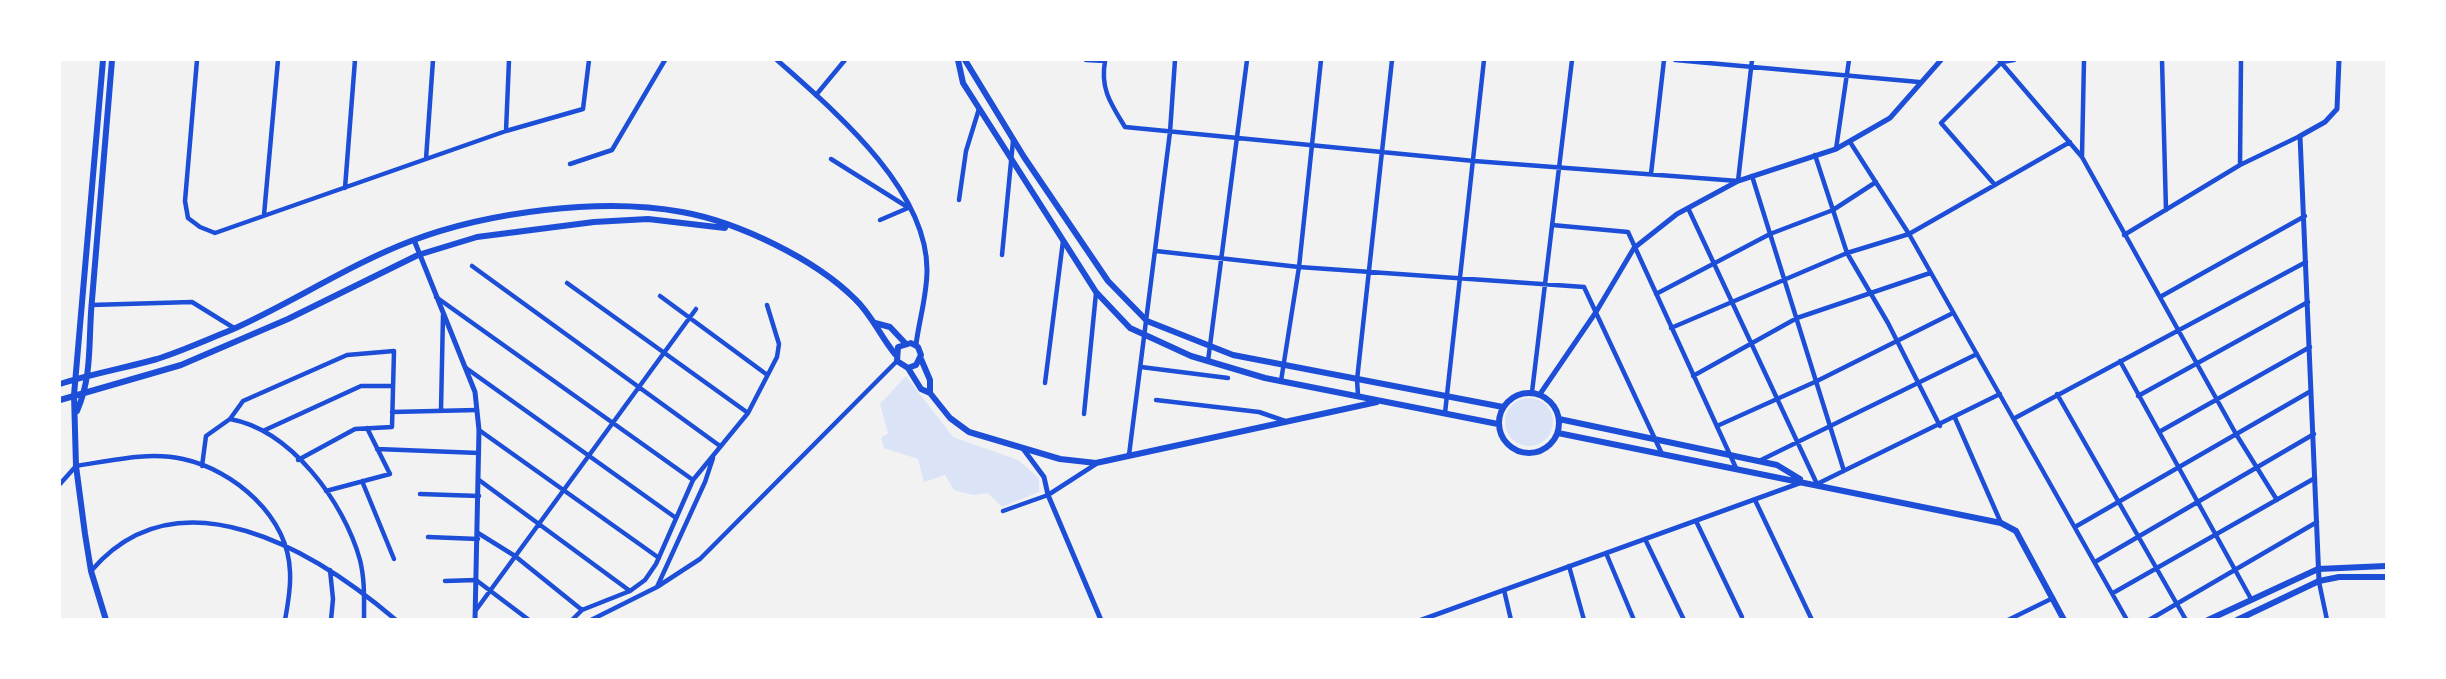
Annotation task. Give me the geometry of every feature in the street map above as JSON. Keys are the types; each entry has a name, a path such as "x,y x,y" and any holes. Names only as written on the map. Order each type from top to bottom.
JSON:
{"main road":[{"path":"103,60 74,395 76,466 91,570 106,620"},
{"path":"76,413 89,375 91,305 112,60"},
{"path":"958,60 963,83 1063,242 1096,292 1130,328 1208,361 1281,381 1498,424"},
{"path":"965,60 1013,139 1108,281 1147,321 1210,347 1283,366 1503,407"},
{"path":"60,384 160,358 234,328 414,240 463,225 524,215 618,206 681,212 737,229 785,251 823,274 855,299 875,323 880,337 908,368 921,389 930,393 959,426 1024,450 1097,464 1129,454 1383,400"},
{"path":"60,400 86,390 128,382 181,365 288,319 418,255 477,237 594,222 648,219 737,229"},
{"path":"875,323 890,327 905,343 916,345 930,380 930,393"},
{"path":"896,357 905,343"},
{"path":"908,368 916,365 921,358"},
{"path":"1532,392 1540,394 1553,404 1559,419 1558,433 1549,446 1525,453 1510,447 1504,441 1498,424 1503,407 1515,395 1532,392"},
{"path":"1559,419 1777,465 1805,482"},
{"path":"1558,433 2001,523 2016,531 2064,620"},
{"path":"2208,620 2250,597 2318,569 2386,566"},
{"path":"2237,620 2319,581 2339,577 2386,577"}],"street":[{"path":"197,60 185,201 188,218 200,228 215,233 506,131 583,109 589,60"},
{"path":"264,216 278,60"},
{"path":"345,188 355,60"},
{"path":"426,159 433,60"},
{"path":"506,131 509,60"},
{"path":"570,164 612,150 665,60"},
{"path":"777,60 816,95 879,162 909,208 923,240 927,269 916,345"},
{"path":"816,95 845,60"},
{"path":"1086,60 1105,60 1102,80 1107,98 1125,127 1474,161 1738,181"},
{"path":"1129,454 1170,132 1175,60"},
{"path":"1208,361 1247,60"},
{"path":"1281,381 1299,267 1321,60"},
{"path":"1358,396 1357,380 1392,60"},
{"path":"1445,413 1484,60"},
{"path":"1532,392 1572,60"},
{"path":"1651,174 1664,60"},
{"path":"1675,60 1919,82"},
{"path":"1738,181 1752,60"},
{"path":"1836,149 1849,60"},
{"path":"1540,394 1597,312 1634,248 1688,208 1738,181 1836,149 1890,118 1941,60"},
{"path":"1995,185 1941,123 2001,61 2014,60"},
{"path":"2082,157 2084,60"},
{"path":"2162,60 2166,210"},
{"path":"2241,60 2241,164"},
{"path":"2124,235 2241,164 2325,121 2337,109 2339,60"},
{"path":"2001,61 2082,157 2236,434 2277,500"},
{"path":"959,200 966,151 979,109"},
{"path":"2300,136 2318,569 2327,620"},
{"path":"1002,255 1013,162 1013,139"},
{"path":"1850,142 1909,234 2127,620"},
{"path":"1671,328 1847,253 1909,234 2070,142"},
{"path":"1815,155 1847,253 1897,341 1940,426"},
{"path":"831,159 909,208"},
{"path":"1752,176 1844,471"},
{"path":"1655,295 1770,234 1833,210 1876,182"},
{"path":"880,219 909,208"},
{"path":"1688,208 1817,484 1940,426 2000,394"},
{"path":"2160,297 2305,215"},
{"path":"1552,225 1628,232 1736,468"},
{"path":"414,240 466,368 477,410 480,430 475,620"},
{"path":"1045,383 1063,242"},
{"path":"1156,251 1299,267 1584,287 1662,454"},
{"path":"2015,418 2307,262"},
{"path":"472,266 720,446"},
{"path":"1693,376 1797,318 1930,272"},
{"path":"567,283 666,351 748,413"},
{"path":"1084,414 1096,292"},
{"path":"435,296 614,421 693,480"},
{"path":"660,296 689,320 766,374"},
{"path":"91,305 192,302 234,328"},
{"path":"2138,396 2308,302"},
{"path":"572,620 582,610 630,591 645,580 659,558 693,480 748,413 766,374 778,357 779,344 768,305"},
{"path":"475,610 696,309"},
{"path":"1717,426 1817,381 1953,313"},
{"path":"441,410 443,315"},
{"path":"2159,433 2310,347"},
{"path":"202,466 206,436 230,419 243,401 347,355 394,351 392,427 355,429 298,460"},
{"path":"1759,461 1977,354"},
{"path":"591,620 657,587 700,559 896,357"},
{"path":"2120,361 2250,597"},
{"path":"1141,367 1228,378"},
{"path":"466,368 676,518"},
{"path":"264,431 361,386 393,386"},
{"path":"2075,527 2312,390"},
{"path":"2057,394 2186,620"},
{"path":"1156,400 1259,412 1286,421"},
{"path":"392,412 477,410"},
{"path":"1955,418 2001,523"},
{"path":"230,419 247,422 264,431 298,460 326,491 360,560 365,593 364,620"},
{"path":"326,491 390,474 367,428"},
{"path":"480,430 659,558"},
{"path":"2095,562 2314,434"},
{"path":"377,449 479,453"},
{"path":"1024,450 1044,477 1048,495 1101,620"},
{"path":"657,587 705,482 714,454"},
{"path":"60,484 76,466 162,457 183,459 237,482 260,503 284,545 290,570 285,620"},
{"path":"1003,511 1048,495 1097,464"},
{"path":"2113,593 2315,478"},
{"path":"479,480 630,591"},
{"path":"362,481 394,559"},
{"path":"1421,620 1436,617 1569,566 1805,482"},
{"path":"421,494 479,496"},
{"path":"1755,500 1812,620"},
{"path":"91,570 108,550 146,529 203,521 229,526 284,545 365,593 396,620"},
{"path":"1696,521 1742,617"},
{"path":"2149,620 2317,522"},
{"path":"428,537 478,536 515,556 582,610"},
{"path":"1645,539 1684,620"},
{"path":"1606,553 1633,620"},
{"path":"1569,566 1584,620"},
{"path":"330,570 333,599 331,620"},
{"path":"445,581 476,580 529,620"},
{"path":"1504,590 1511,620"},
{"path":"2008,620 2053,597"}],"shaded area":[{"path":"906,376 953,437 1018,460 1039,478 1039,492 1002,507 988,493 973,495 954,490 945,475 924,482 918,459 884,448 881,438 888,433 880,404"},
{"path":"1529,398 1546,405 1553,422 1546,439 1529,446 1512,439 1505,422 1512,405"}]}
